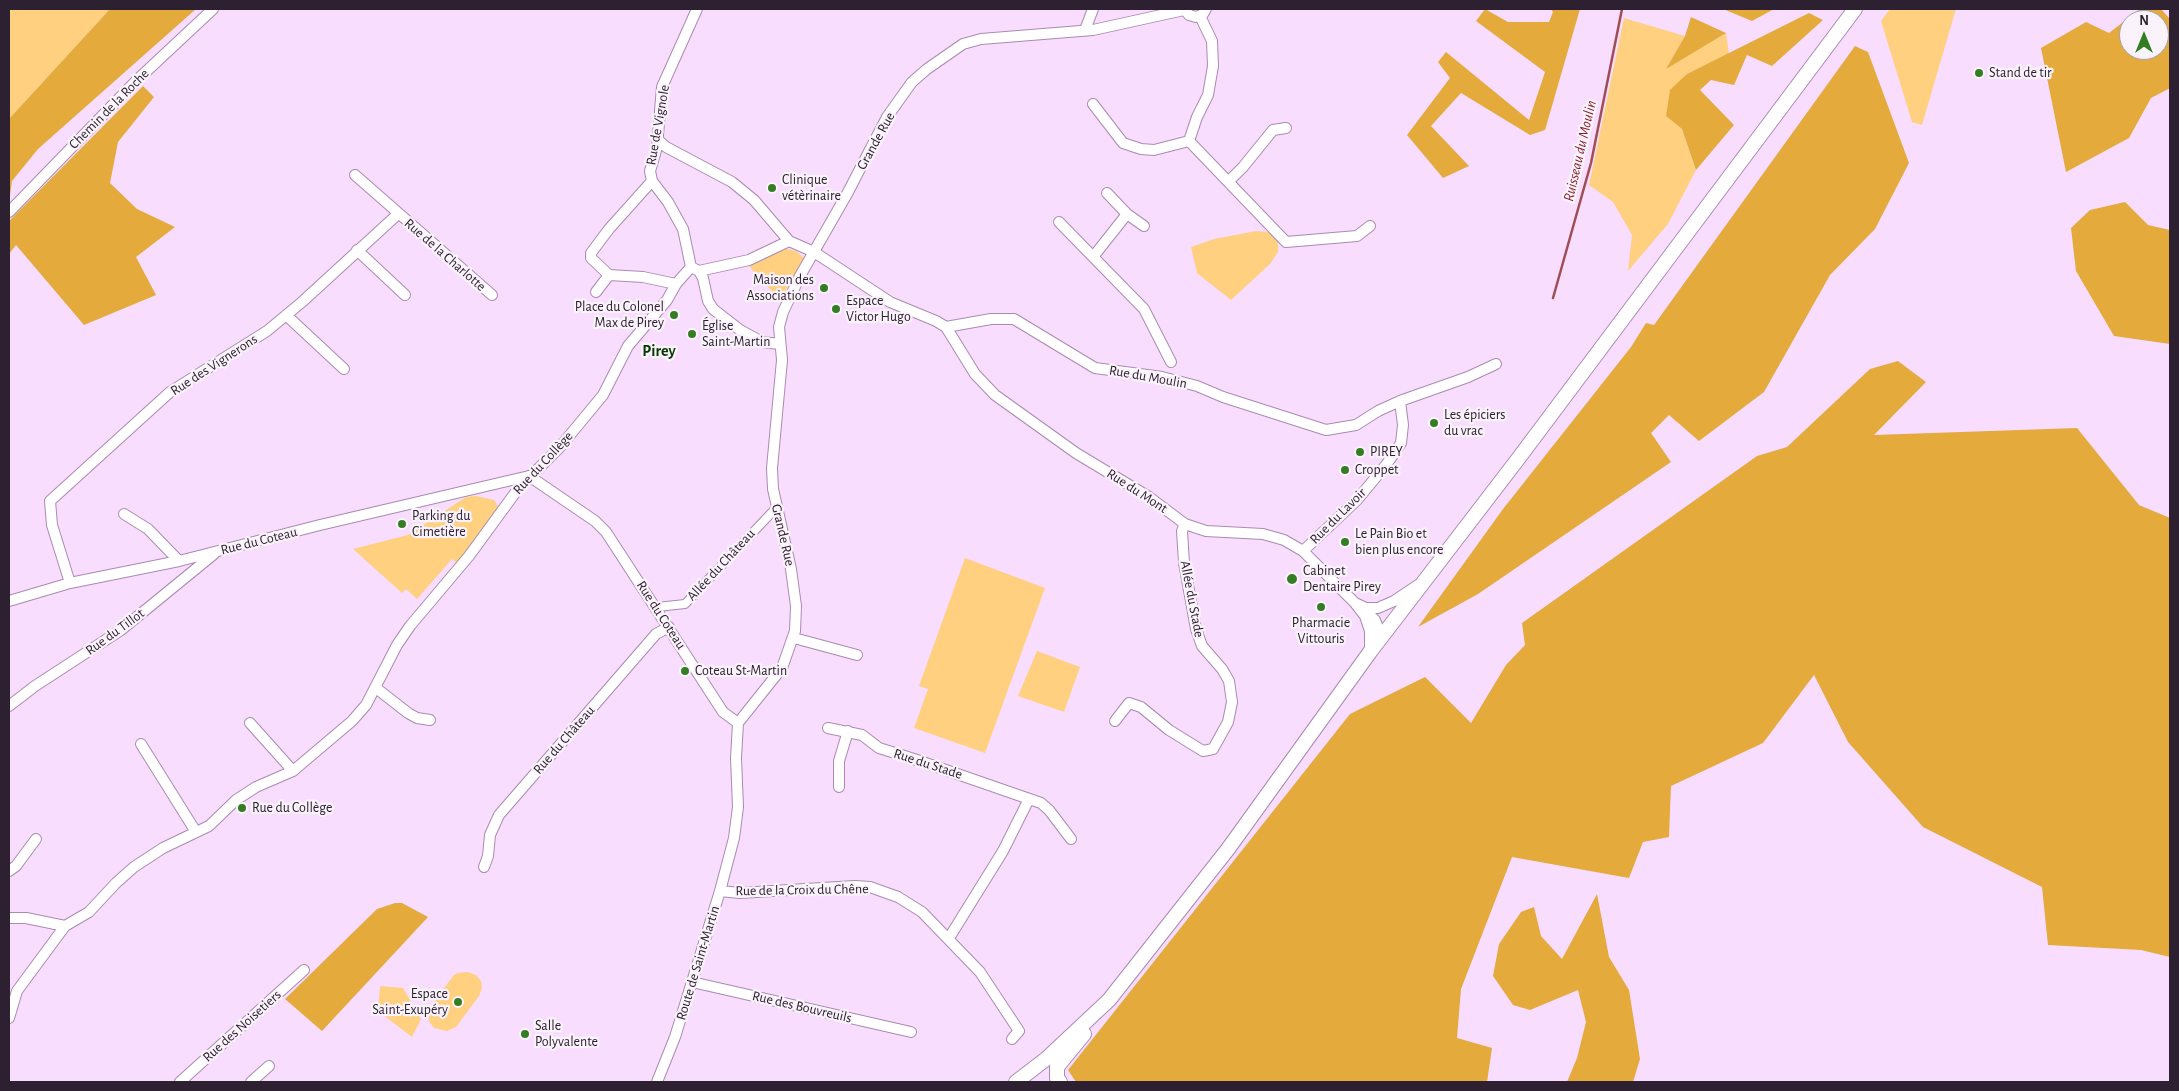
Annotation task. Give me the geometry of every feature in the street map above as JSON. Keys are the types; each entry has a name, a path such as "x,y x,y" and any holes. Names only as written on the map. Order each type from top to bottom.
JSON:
{"main road":[{"path":"1060,1082 1057,1078 1057,1067 1228,849 1370,652 1518,459 1855,9"},
{"path":"1016,1082 1046,1059 1109,1000"}],"street":[{"name":"Chemin de la Roche","path":"9,212 136,81 213,9"},
{"name":"Rue de Vignole","path":"697,9 662,88 657,147 651,163 652,181 668,202 683,229 695,269 703,278 708,301 714,309 740,330 762,342 780,344"},
{"path":"1085,30 1093,9"},
{"path":"1184,9 1189,15 1203,12 1212,41 1213,66 1208,95 1197,117 1189,141"},
{"name":"Grande Rue","path":"738,723 782,668 794,638 796,606 791,569 773,489 772,468 782,360 779,327 783,312 800,276 888,117 912,82 963,44 981,39 1085,30 1184,9"},
{"path":"1094,104 1124,143 1141,149 1154,150 1189,141"},
{"path":"1229,181 1273,130 1286,128"},
{"path":"657,139 666,147 732,182 754,200 789,241 814,252 890,302 946,327"},
{"path":"1189,141 1286,242 1357,236 1370,226"},
{"name":"Rue de la Charlotte","path":"355,175 492,295"},
{"path":"652,181 609,229 591,253 591,258 609,276 643,277 676,284 695,269 748,260 789,241"},
{"path":"1107,193 1127,214 1144,226"},
{"name":"Rue des Vignerons","path":"70,583 52,525 50,501 170,392 286,316 398,214"},
{"path":"1093,257 1127,214"},
{"path":"1059,222 1144,309 1171,362"},
{"path":"358,250 405,295"},
{"path":"596,292 609,276"},
{"name":"Rue du Collège","path":"9,1018 17,991 65,926 88,912 116,883 134,868 163,848 209,826 236,800 249,792 293,771 352,721 366,705 410,626 469,556 518,489 560,446 603,395 628,346 667,300 676,284"},
{"path":"286,316 344,368"},
{"name":"Rue du Moulin","path":"946,327 991,319 1014,319 1095,368 1162,377 1197,386 1223,398 1326,430 1356,425 1378,411 1400,401 1468,377 1496,364"},
{"name":"Rue du Mont","path":"946,327 975,374 995,396 1076,453 1149,497 1185,524 1206,531 1263,534 1284,540 1303,551 1357,604"},
{"name":"Rue du Lavoir","path":"1303,551 1357,500 1386,465 1401,443 1403,425 1400,401"},
{"name":"Rue du Coteau","path":"9,600 70,583 179,561 529,476 596,521 606,532 723,712 738,723"},
{"path":"509,481 514,483 518,489 535,487 549,490"},
{"name":"Allée du Château","path":"656,607 685,604 777,507"},
{"path":"124,514 148,529 179,561"},
{"name":"Allée du Stade","path":"1115,721 1130,703 1141,707 1170,730 1203,751 1213,749 1228,722 1232,702 1229,681 1222,669 1202,646 1196,629 1184,563 1182,531 1185,524"},
{"name":"Rue du Tillot","path":"9,706 35,686 121,630 216,552"},
{"path":"1357,604 1373,609 1384,606 1425,581"},
{"path":"1357,604 1375,620 1382,638"},
{"path":"1357,604 1368,622 1370,652"},
{"name":"Rue du Château","path":"484,867 488,856 490,835 499,814 656,634 669,627"},
{"path":"794,638 857,655"},
{"path":"376,688 408,713 417,718 430,720"},
{"path":"250,723 293,771"},
{"name":"Route de Saint-Martin","path":"657,1082 675,1037 720,891 736,824 738,723"},
{"name":"Rue du Stade","path":"828,728 862,735 879,748 914,758 1042,803 1071,839"},
{"path":"838,787 838,762 848,731"},
{"path":"141,744 196,832"},
{"path":"949,938 1003,851 1029,799"},
{"path":"9,871 16,866 36,838"},
{"name":"Rue de la Croix du Chêne","path":"720,891 740,893 855,886 870,887 910,904 949,938 988,982 1019,1031 1012,1039"},
{"path":"9,918 26,918 65,926"},
{"path":"26,918 57,937"},
{"name":"Rue des Noisetiers","path":"180,1082 304,970"},
{"name":"Rue des Bouvreuils","path":"692,982 911,1032"},
{"path":"251,1082 269,1066"}],"shaded area":[{"path":"9,9 110,9 9,119"},
{"path":"110,9 196,9 38,149 12,181 9,203 9,119"},
{"path":"1485,9 1508,22 1549,22 1553,12 1551,9 1580,9 1545,130 1530,135 1461,93 1431,126 1469,166 1443,178 1407,135 1450,78 1438,62 1446,52 1529,120 1545,72 1476,21"},
{"path":"1723,9 1774,9 1752,21"},
{"path":"1890,9 1956,9 1922,125 1912,122 1881,21"},
{"path":"2140,9 2162,10 2139,10"},
{"path":"1809,13 1823,20 1772,66 1747,55 1734,85 1711,80 1700,90 1734,125 1696,170 1682,129 1666,116 1670,90 1687,74"},
{"path":"1691,17 1726,33 1666,69 1685,36"},
{"path":"1624,18 1685,36 1667,68 1726,33 1729,54 1687,74 1666,116 1682,129 1696,170 1668,224 1628,271 1632,235 1613,202 1589,185"},
{"path":"2169,18 2170,88 2151,98 2129,138 2066,172 2041,48 2086,22 2109,33 2119,25 2119,60 2169,60"},
{"path":"1855,46 1868,52 1909,163 1875,229 1830,275 1764,392 1699,441 1669,415 1651,433 1671,462 1478,594 1418,627 1503,509 1631,347 1646,323 1654,325"},
{"path":"143,86 154,97 118,142 110,183 137,209 175,227 136,257 156,295 84,325 16,245 9,254 9,221"},
{"path":"2125,202 2148,225 2170,230 2170,344 2114,336 2076,271 2071,228 2090,210"},
{"path":"1256,231 1269,232 1278,242 1278,252 1270,264 1231,300 1197,273 1191,247 1214,239"},
{"path":"782,248 796,251 804,258 780,300 749,266"},
{"path":"1898,361 1926,382 1874,435 2077,428 2139,505 2170,518 2170,957 2141,950 2048,945 2042,887 1923,827 1848,742 1814,675 1763,743 1671,786 1669,837 1643,842 1629,878 1512,857 1461,989 1457,1038 1492,1048 1487,1082 1076,1082 1068,1070 1350,714 1425,677 1471,723 1506,665 1525,645 1522,623 1757,456 1787,447 1870,369"},
{"path":"476,496 494,500 499,507 458,564 452,559 417,599 406,589 402,593 353,549 408,535 466,497"},
{"path":"965,558 1045,588 985,753 914,728 928,689 919,686"},
{"path":"1037,651 1080,667 1064,712 1018,696"},
{"path":"1597,894 1609,957 1629,990 1640,1059 1633,1082 1567,1082 1577,1058 1586,1022 1578,990 1530,1010 1513,1005 1493,976 1499,944 1521,912 1534,907 1541,936 1562,959"},
{"path":"395,903 402,903 428,917 322,1031 285,999 377,909"},
{"path":"468,972 476,975 481,981 482,988 479,996 456,1027 447,1031 434,1028 429,1021 429,1009 453,976 457,973"},
{"path":"380,986 403,988 421,1019 412,1037 378,1011"}],"waterway":[{"name":"Ruisseau du Moulin","path":"1553,298 1591,163 1622,9"}],"place":[{"name":"Stand de tir","path":"1979,73"},
{"name":"Clinique vétèrinaire","path":"772,188"},
{"name":"Maison des Associations","path":"824,288"},
{"name":"Espace Victor Hugo","path":"836,309"},
{"name":"Place du Colonel Max de Pirey","path":"674,315"},
{"name":"Église Saint-Martin","path":"692,334"},
{"name":"Les épiciers du vrac","path":"1434,423"},
{"name":"PIREY","path":"1360,452"},
{"name":"Croppet","path":"1345,470"},
{"name":"Parking du Cimetière","path":"402,524"},
{"name":"Le Pain Bio et bien plus encore","path":"1345,542"},
{"name":"Cabinet Dentaire Pirey","path":"1292,579"},
{"name":"Pharmacie Vittouris","path":"1321,607"},
{"name":"Coteau St-Martin","path":"685,671"},
{"name":"Rue du Collège","path":"242,808"},
{"name":"Espace Saint-Exupéry","path":"458,1002"},
{"name":"Salle Polyvalente","path":"525,1034"}],"district":[{"name":"Pirey","path":"659,351"}]}
